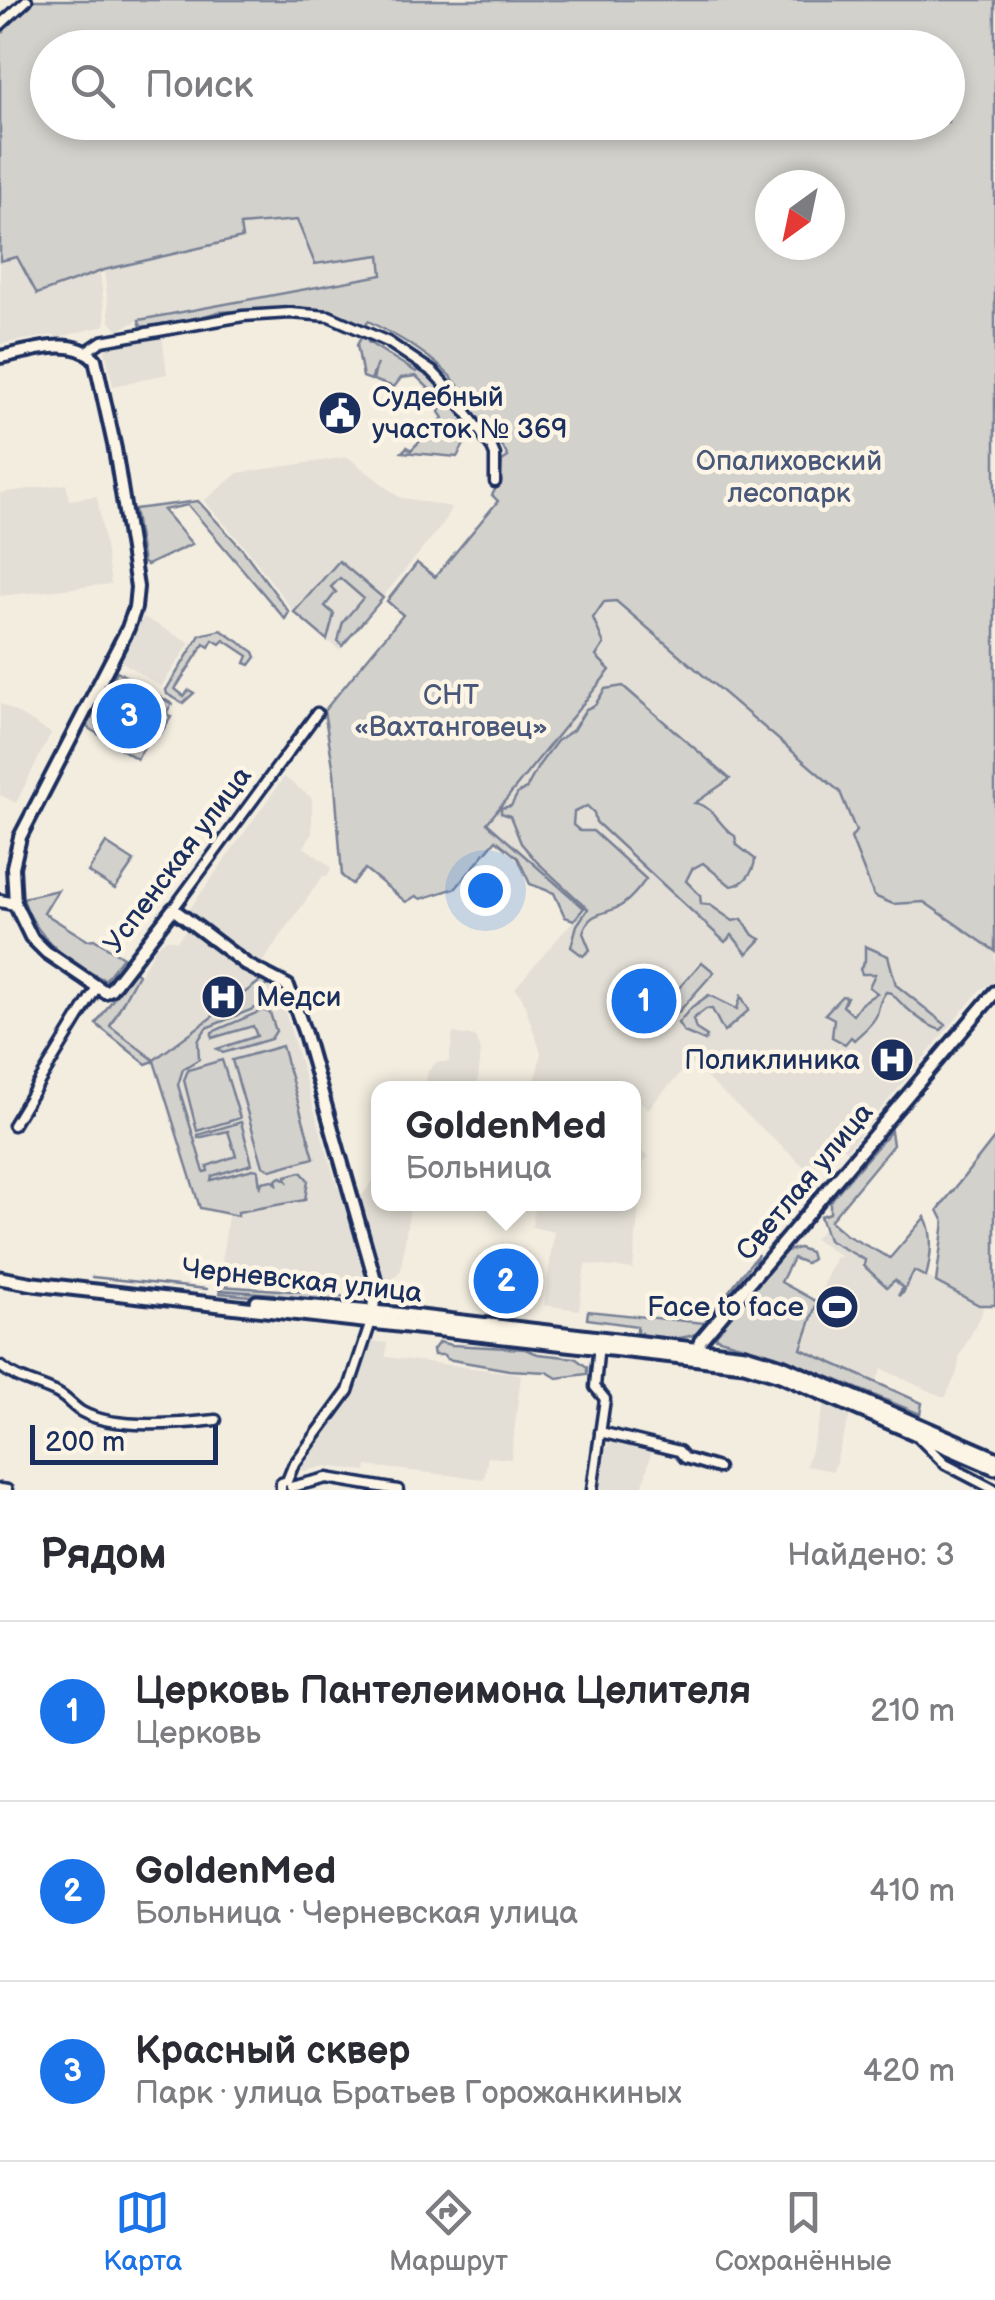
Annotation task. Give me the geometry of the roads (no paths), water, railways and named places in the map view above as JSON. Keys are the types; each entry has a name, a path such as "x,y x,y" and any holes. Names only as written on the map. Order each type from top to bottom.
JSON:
{"main road":[{"name":"Черневская улица","path":"0,1274 698,1353"},
{"path":"698,1353 767,1370 995,1468"},
{"path":"698,1353 745,1355 782,1366 995,1458"}],"street":[{"path":"2,22 27,0"},
{"path":"0,5 2,22"},
{"path":"87,351 102,341 243,316 302,313 337,318 401,350 440,379 492,448 495,482"},
{"path":"0,358 63,346 87,351 98,367 134,567 135,608 123,640 17,845 13,878 15,904 36,944 97,987"},
{"name":"Успенская улица","path":"13,1125 97,987 105,992 111,989 317,712"},
{"path":"0,901 15,904"},
{"path":"172,909 247,965 291,991 376,1283 372,1317 344,1397 293,1466 289,1486"},
{"name":"Светлая улица","path":"698,1353 708,1332 995,992"},
{"path":"592,1490 604,1399 595,1387 599,1343"},
{"path":"0,1366 18,1380 54,1391 84,1414 95,1417 161,1423 216,1420"},
{"path":"600,1432 678,1451 685,1458 718,1468"},
{"path":"913,1432 945,1464 994,1490"},
{"path":"280,1490 280,1483 289,1486 327,1478 398,1490"}],"waterway":[{"path":"92,1277 207,1289"},
{"path":"219,1290 274,1294"}],"place":[{"name":"Судебный участок № 369","path":"340,413"},
{"name":"Красный сквер","path":"129,716"},
{"name":"Медси","path":"223,997"},
{"name":"Церковь Пантелеимона Целителя","path":"644,1001"},
{"name":"Поликлиника","path":"892,1060"},
{"name":"GoldenMed","path":"506,1281"},
{"name":"Face to face","path":"837,1307"}],"park label":[{"name":"Опалиховский лесопарк","path":"789,477"},
{"name":"СНТ «Вахтанговец»","path":"451,711"}]}
